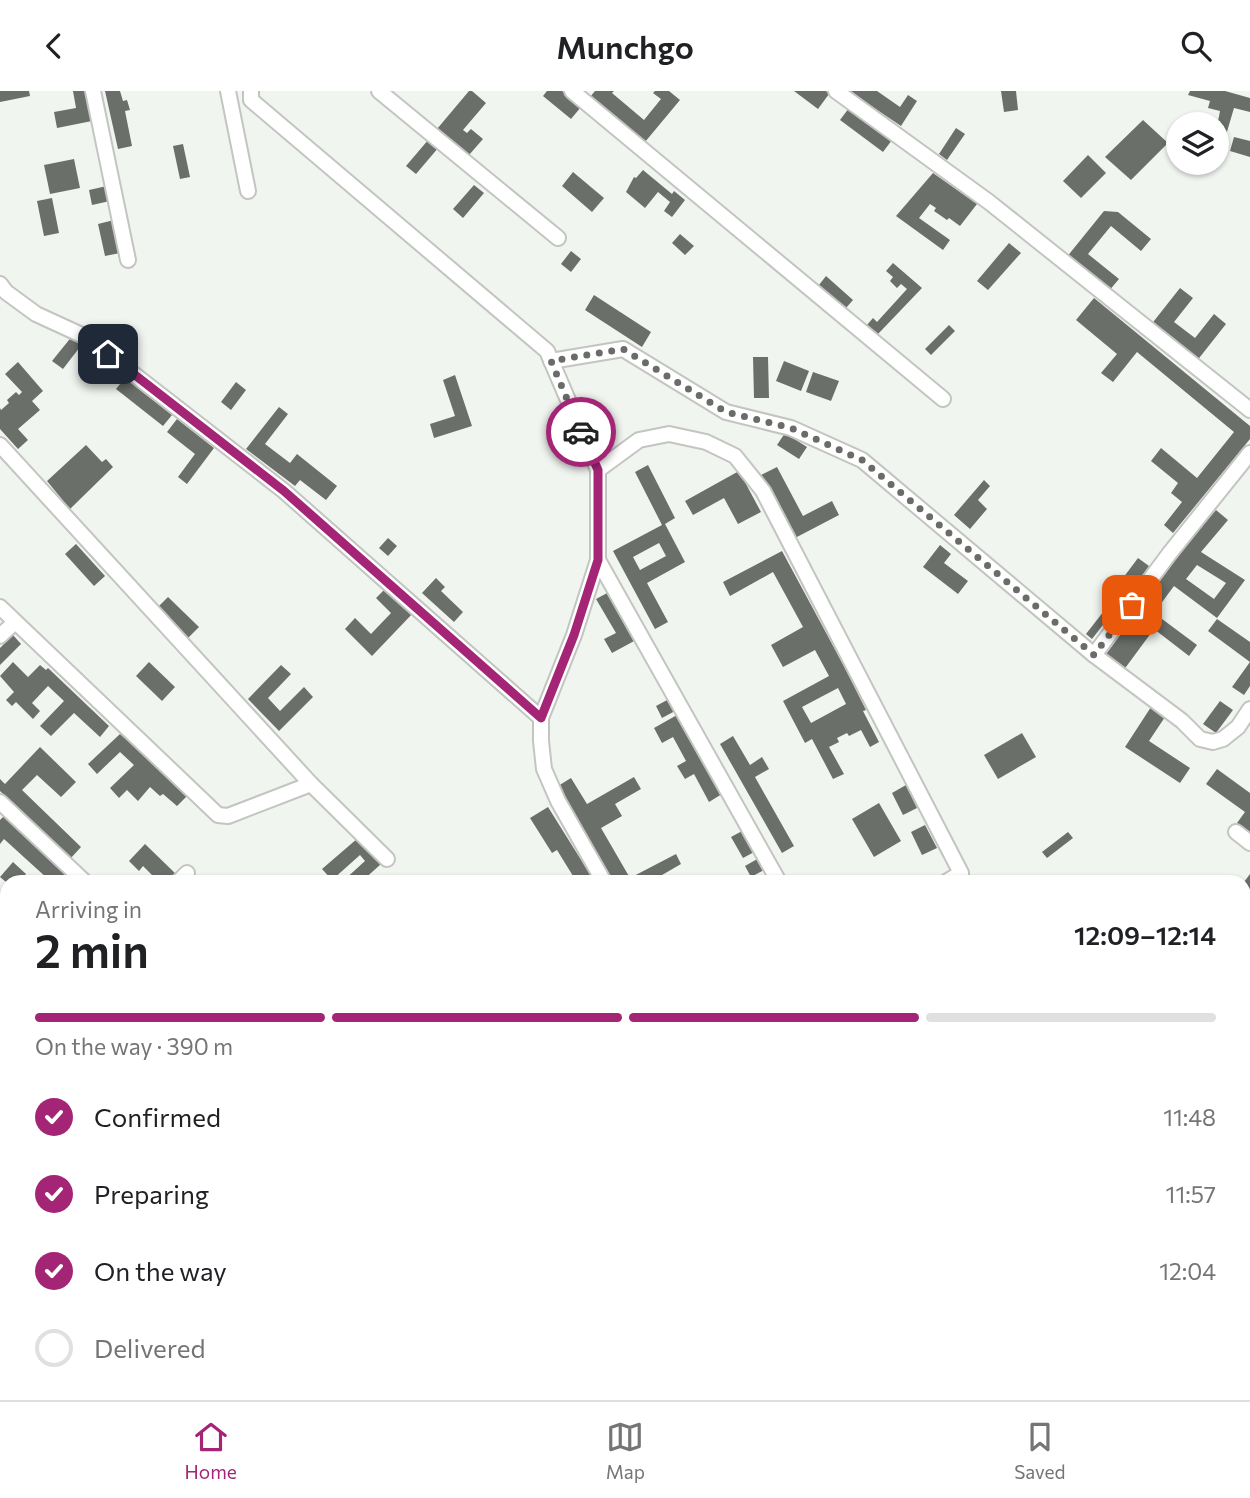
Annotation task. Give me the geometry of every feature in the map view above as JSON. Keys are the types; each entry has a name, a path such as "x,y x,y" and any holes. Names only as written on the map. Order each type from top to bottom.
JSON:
{"street":[{"path":"93,91 128,260"},
{"path":"228,91 248,191"},
{"path":"251,91 251,100 547,351 598,470 598,560 574,635 541,718 541,741 544,769 558,800 600,875"},
{"path":"379,91 558,238"},
{"path":"572,91 943,399"},
{"path":"836,91 989,202 1250,410"},
{"path":"0,284 6,292 36,314 86,337 284,491 541,718"},
{"path":"551,361 623,349 726,412 791,428 862,460 1094,655 1182,721 1200,739 1213,742 1223,739 1238,727 1250,709"},
{"path":"598,470 639,440 669,434 706,442 735,456 763,491 961,873 958,875"},
{"path":"0,445 311,784 387,859"},
{"path":"1094,655 1169,554 1250,453"},
{"path":"598,560 775,875"},
{"path":"0,607 218,815 228,816 311,784"},
{"path":"0,636 15,622"},
{"path":"0,802 78,875"},
{"path":"1236,832 1250,843"}],"building":[{"path":"0,91 29,91 30,96 0,102"},
{"path":"73,91 86,91 92,121 57,128 54,112 76,108"},
{"path":"105,91 120,91 123,101 127,100 130,110 125,111 132,146 118,149"},
{"path":"469,91 486,103 463,130 467,133 471,129 483,139 469,155 437,129"},
{"path":"547,91 562,91 581,107 571,119 543,96"},
{"path":"595,91 614,91 612,93 644,120 661,99 653,93 655,91 669,91 680,100 645,142 590,97"},
{"path":"794,91 826,91 829,94 818,109"},
{"path":"849,91 877,91 900,107 908,95 917,101 901,126"},
{"path":"1001,91 1016,91 1018,110 1004,112"},
{"path":"1190,91 1225,91 1250,98 1250,112 1234,108 1229,125 1229,112 1208,108 1210,101 1188,95"},
{"path":"849,108 892,140 883,152 840,120"},
{"path":"1143,120 1166,141 1166,145 1131,180 1105,157"},
{"path":"956,128 965,134 947,160 939,154"},
{"path":"1234,137 1250,141 1250,157 1230,151"},
{"path":"429,139 439,147 416,174 406,166"},
{"path":"183,144 190,177 180,179 173,146"},
{"path":"1088,155 1106,173 1081,198 1063,181"},
{"path":"74,159 80,188 50,194 44,165"},
{"path":"643,170 672,194 674,191 685,200 672,217 664,211 670,202 658,192 645,208 626,192 634,177"},
{"path":"573,172 604,198 592,212 562,186"},
{"path":"933,173 977,204 960,226 934,211 936,208 930,204 919,218 950,240 943,250 896,216"},
{"path":"474,185 484,193 463,218 453,209"},
{"path":"107,186 110,201 92,205 89,190"},
{"path":"52,198 59,233 44,236 37,201"},
{"path":"1104,211 1118,212 1151,239 1141,251 1111,226 1088,254 1119,279 1108,292 1066,258"},
{"path":"114,220 120,253 105,256 98,224"},
{"path":"680,234 694,246 685,255 672,243"},
{"path":"1009,243 1021,253 988,290 977,281"},
{"path":"571,251 581,259 571,272 561,264"},
{"path":"893,263 922,288 878,334 867,325 873,318 877,322 907,289 901,284 897,288 890,281 893,277 886,271"},
{"path":"826,276 853,300 846,308 819,285"},
{"path":"1180,288 1193,298 1174,322 1195,338 1214,314 1226,324 1196,362 1150,326"},
{"path":"594,295 651,332 642,347 585,310"},
{"path":"1094,298 1250,426 1250,439 1173,533 1164,525 1182,502 1171,493 1178,483 1151,461 1161,448 1197,478 1234,432 1137,352 1113,382 1101,373 1117,354 1076,320"},
{"path":"949,325 955,331 931,355 925,349"},
{"path":"73,335 83,343 63,369 52,361"},
{"path":"753,357 768,357 769,398 754,398"},
{"path":"784,361 809,371 801,391 776,381"},
{"path":"18,362 43,391 32,401 40,410 18,429 28,440 18,449 0,429 0,408 1,410 9,403 7,400 16,392 19,395 22,392 5,374"},
{"path":"813,372 839,381 831,401 806,392"},
{"path":"455,375 472,426 434,438 430,424 455,416 443,380"},
{"path":"125,378 172,415 163,426 116,389"},
{"path":"236,382 246,390 231,410 221,402"},
{"path":"279,407 288,414 265,444 290,463 297,454 337,486 326,500 300,480 295,486 246,449"},
{"path":"177,419 214,448 187,484 178,477 195,454 167,432"},
{"path":"785,433 807,447 799,459 777,445"},
{"path":"86,445 102,462 106,459 113,467 70,509 47,481"},
{"path":"648,465 675,518 665,524 685,562 647,583 668,622 655,629 613,551 662,525 635,472","holes":["659,543 666,556 640,570 633,557"]},
{"path":"777,467 803,516 832,501 839,515 795,538 761,475"},
{"path":"739,471 761,512 738,524 724,498 693,515 685,501"},
{"path":"984,480 990,486 978,500 987,509 970,529 954,515"},
{"path":"1216,510 1228,520 1201,552 1245,580 1217,618 1174,586 1154,613 1197,645 1189,656 1154,629 1123,671 1104,657 1188,543","holes":["1197,565 1226,583 1214,599 1186,579"]},
{"path":"388,538 397,546 388,556 379,548"},
{"path":"76,544 105,576 94,586 65,554"},
{"path":"940,545 951,554 944,563 968,581 958,594 923,567"},
{"path":"782,551 845,668 879,742 870,747 861,730 837,738 839,742 829,747 844,774 833,779 812,739 805,743 783,701 829,676 815,650 783,667 771,645 803,627 773,572 730,596 723,582","holes":["838,688 846,704 811,723 802,707"]},
{"path":"1138,558 1149,566 1122,603 1111,594"},
{"path":"436,578 445,587 441,591 463,612 454,622 422,593"},
{"path":"388,586 414,612 372,656 345,629 355,618 371,634 391,613 376,598"},
{"path":"609,592 636,640 612,653 604,639 616,633 596,599"},
{"path":"168,597 199,627 188,638 157,608"},
{"path":"1107,607 1113,612 1092,639 1086,634"},
{"path":"1217,619 1250,642 1250,662 1208,631"},
{"path":"13,635 21,644 0,665 0,648"},
{"path":"13,662 28,677 40,665 46,670 48,668 109,726 100,737 74,713 51,736 40,726 64,701 48,686 32,703 40,711 33,719 16,702 12,706 6,700 14,692 0,676"},
{"path":"149,662 175,687 162,701 136,676"},
{"path":"1250,662 1250,686 1244,695 1232,687"},
{"path":"281,665 291,674 268,698 280,711 304,687 313,697 279,731 248,699"},
{"path":"669,699 675,711 662,718 656,706"},
{"path":"1220,701 1233,710 1216,733 1203,724"},
{"path":"1151,707 1165,717 1149,741 1190,768 1180,783 1125,747"},
{"path":"677,715 722,794 709,802 694,774 685,779 677,766 686,761 673,737 662,743 654,728"},
{"path":"1022,733 1036,757 998,779 984,755"},
{"path":"120,734 188,795 177,806 150,787 138,801 127,790 119,798 110,788 134,765 120,752 97,774 88,764"},
{"path":"733,736 750,765 762,757 769,769 755,777 794,846 782,853 720,744"},
{"path":"40,747 76,782 61,797 37,775 22,790 81,847 70,859 0,791 0,779 5,784"},
{"path":"1217,769 1250,793 1250,832 1237,823 1245,812 1206,784"},
{"path":"634,777 641,789 615,804 622,816 601,828 628,875 610,875 558,786 571,778 587,804"},
{"path":"906,785 917,808 903,815 892,793"},
{"path":"879,803 901,841 874,857 852,819"},
{"path":"548,807 590,875 572,875 557,850 552,853 530,818"},
{"path":"4,816 68,875 44,875 4,839 0,844 0,820"},
{"path":"925,825 937,848 922,855 911,832"},
{"path":"744,830 756,851 743,858 731,837"},
{"path":"1068,832 1073,838 1047,858 1042,852"},
{"path":"358,838 381,864 369,875 350,875 365,861 360,855 338,875 327,875 322,869"},
{"path":"145,844 177,875 152,875 143,866 139,871 129,861"},
{"path":"676,854 681,864 662,875 636,875"},
{"path":"759,858 766,869 750,875 745,866"},
{"path":"13,862 26,874 25,875 2,875"}],"way so far":[{"path":"581,432 551,361 623,349 726,412 791,428 862,460 1094,655 1132,605"}],"route":[{"path":"108,354 284,491 541,718 574,635 598,560 598,470 581,432"}]}
